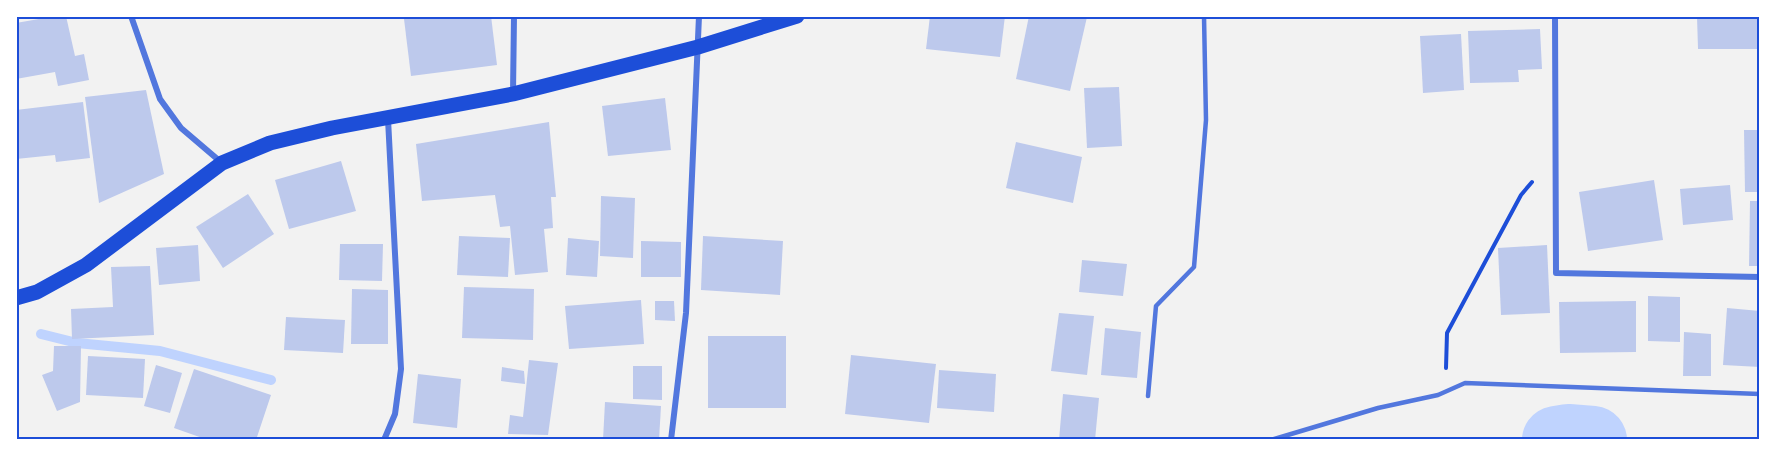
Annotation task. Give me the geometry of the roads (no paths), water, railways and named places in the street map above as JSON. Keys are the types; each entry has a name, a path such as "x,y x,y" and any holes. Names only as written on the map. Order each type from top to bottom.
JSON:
{"main road":[{"path":"16,298 37,292 86,265 222,164 270,143 332,128 513,94 698,47 796,16"}],"street":[{"path":"131,16 160,99 182,128 222,164"},
{"path":"513,94 514,16"},
{"path":"671,440 686,314 699,16"},
{"path":"1555,16 1556,273 1760,277"},
{"path":"384,440 395,414 401,369 388,117"}],"lane":[{"path":"1148,396 1156,306 1194,267 1206,120 1204,16"},
{"path":"1271,440 1378,408 1438,395 1465,383 1760,394"}],"waterway":[{"path":"41,334 77,343 160,351 271,380"},
{"path":"1556,440 1568,438 1593,440"}]}
